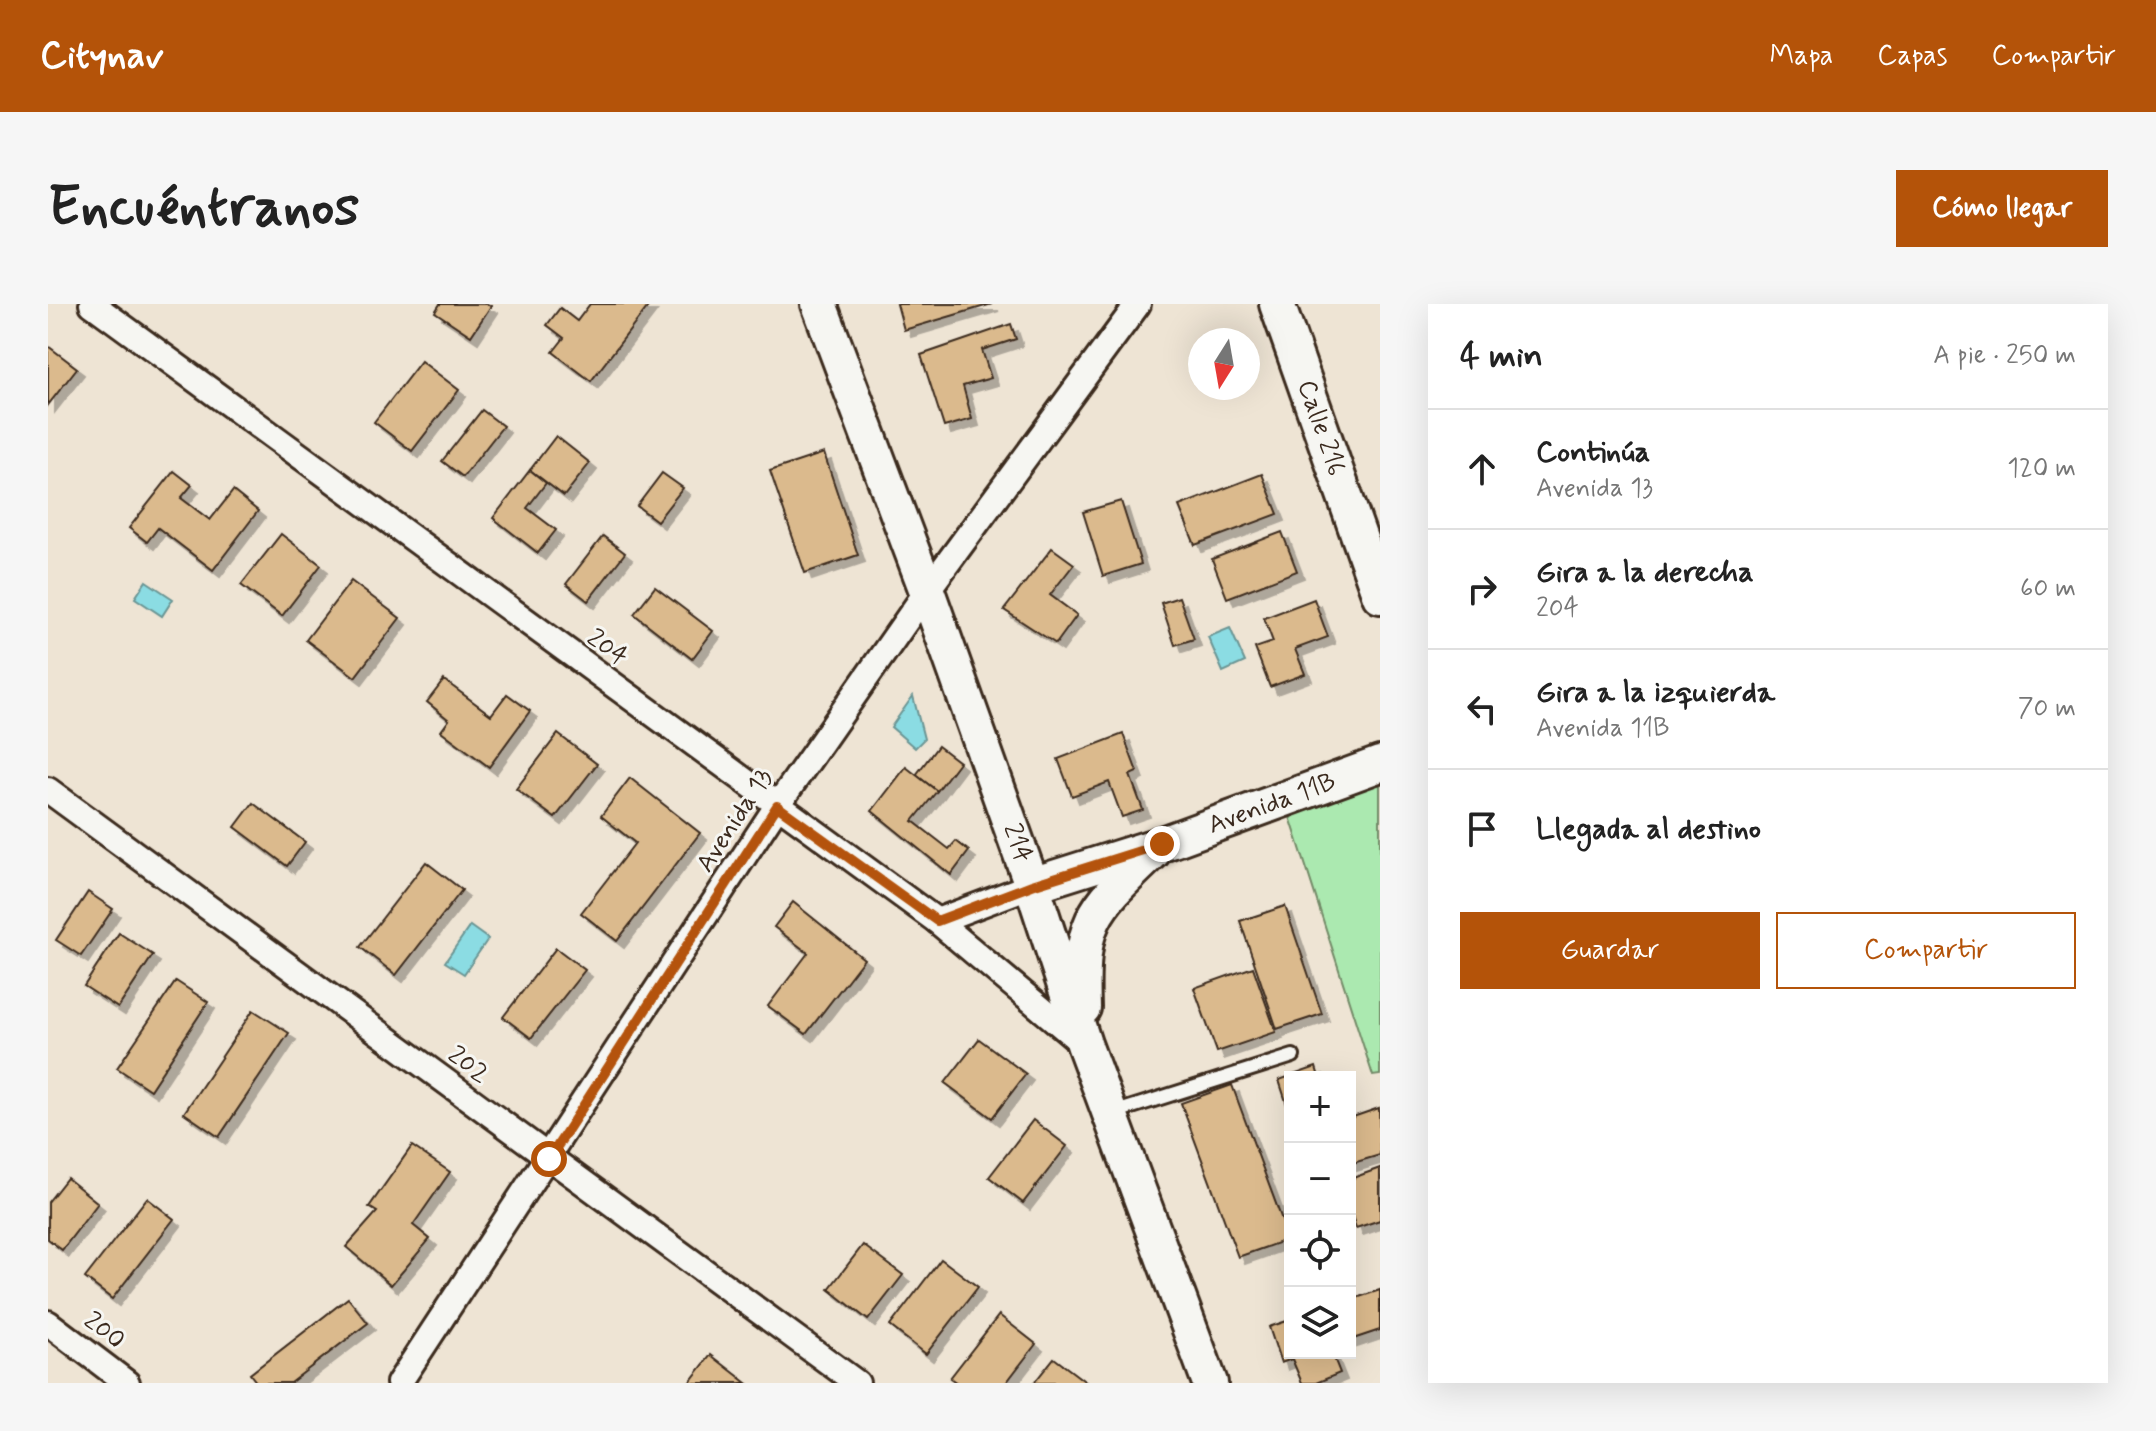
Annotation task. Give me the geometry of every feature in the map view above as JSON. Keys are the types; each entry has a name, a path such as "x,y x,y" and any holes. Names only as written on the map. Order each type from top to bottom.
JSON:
{"street":[{"name":"204","path":"92,304 937,921 1084,1044"},
{"name":"Avenida 13","path":"399,1383 549,1159 777,806 927,591 1138,304"},
{"name":"Calle 216","path":"1277,304 1380,596"},
{"name":"214","path":"817,308 927,591 1032,885 1084,1044 1210,1383"},
{"name":"Avenida 11B","path":"937,921 1032,885 1162,844 1380,764"},
{"name":"202","path":"48,790 857,1383"},
{"path":"1084,1044 1084,935 1106,897 1162,844"},
{"name":"200","path":"48,1323 127,1383"}],"lane":[{"path":"1110,1114 1293,1056"}],"green space":[{"path":"1380,766 1380,1075 1373,1076 1285,801"}],"water":[{"path":"146,581 173,599 162,616 135,598"},
{"path":"1230,628 1245,662 1223,672 1208,637"},
{"path":"913,696 924,739 915,748 891,727"},
{"path":"470,926 488,939 464,974 445,962"}],"building":[{"path":"440,304 491,306 471,336 435,312"},
{"path":"590,304 650,304 591,381 553,352 564,338 547,325 560,308 577,321"},
{"path":"897,304 992,304 904,330"},
{"path":"1011,324 1016,339 982,350 991,378 963,386 972,419 944,427 921,355"},
{"path":"48,346 77,368 48,405"},
{"path":"421,361 459,390 412,451 374,422"},
{"path":"482,410 503,426 463,477 442,461"},
{"path":"556,436 590,463 564,496 530,470"},
{"path":"824,453 858,555 805,573 770,471"},
{"path":"530,470 546,483 527,508 556,530 538,553 493,518"},
{"path":"174,471 192,485 181,498 210,520 233,491 258,511 213,570 158,528 147,542 129,528"},
{"path":"662,473 683,488 657,521 637,506"},
{"path":"1262,474 1278,514 1195,545 1179,506"},
{"path":"1121,501 1141,564 1103,576 1083,512"},
{"path":"1282,532 1297,571 1227,598 1212,559"},
{"path":"281,534 321,565 282,616 241,585"},
{"path":"603,536 625,553 588,601 566,584"},
{"path":"1052,548 1074,564 1050,595 1077,615 1056,644 1004,610"},
{"path":"351,581 400,618 355,677 306,640"},
{"path":"655,587 713,631 692,659 634,614"},
{"path":"1179,597 1194,639 1175,645 1161,603"},
{"path":"1314,599 1328,637 1295,649 1305,674 1270,687 1255,648 1273,642 1264,618"},
{"path":"444,680 491,715 507,694 530,711 489,767 441,731 449,720 427,702"},
{"path":"558,734 597,764 555,818 516,789"},
{"path":"1123,734 1137,772 1130,775 1143,810 1122,817 1109,782 1072,796 1058,759"},
{"path":"938,746 959,762 937,791 916,775"},
{"path":"906,767 937,791 913,821 949,849 956,841 969,851 951,875 872,811"},
{"path":"630,778 700,833 617,941 581,913 635,843 601,816"},
{"path":"253,803 305,842 287,866 235,827"},
{"path":"426,862 462,890 396,975 360,947"},
{"path":"88,892 113,909 81,956 56,940"},
{"path":"793,902 864,959 806,1034 768,1006 808,953 774,927"},
{"path":"1285,906 1322,1014 1277,1029 1240,921"},
{"path":"119,933 153,955 118,1008 84,986"},
{"path":"556,948 585,970 531,1038 503,1017"},
{"path":"1253,967 1276,1032 1217,1052 1194,988"},
{"path":"176,981 208,1002 150,1090 117,1068"},
{"path":"253,1010 289,1033 219,1137 184,1113"},
{"path":"979,1039 1026,1074 992,1118 945,1083"},
{"path":"1284,1078 1284,1095 1279,1080"},
{"path":"1232,1085 1284,1225 1284,1241 1238,1257 1181,1103"},
{"path":"1379,1108 1380,1155 1356,1162 1356,1143 1356,1116"},
{"path":"1033,1120 1067,1146 1023,1203 989,1177"},
{"path":"412,1146 450,1172 413,1225 430,1239 391,1285 346,1247 377,1212 369,1207"},
{"path":"1380,1168 1380,1220 1356,1228 1356,1215 1356,1177"},
{"path":"67,1178 98,1203 62,1250 48,1239 48,1202"},
{"path":"147,1198 174,1219 112,1299 85,1278"},
{"path":"863,1245 903,1275 868,1320 829,1289"},
{"path":"941,1259 978,1287 926,1354 890,1326"},
{"path":"1380,1290 1380,1330 1356,1338 1356,1298"},
{"path":"348,1298 368,1323 290,1383 257,1383 250,1374"},
{"path":"999,1315 1036,1344 1006,1383 957,1383 950,1378"},
{"path":"1284,1322 1284,1359 1292,1359 1281,1363 1269,1327"},
{"path":"711,1355 747,1383 689,1383"},
{"path":"1054,1358 1087,1383 1034,1383"},
{"path":"1292,1359 1334,1359 1340,1373 1316,1383 1302,1383"}],"route":[{"path":"549,1159 777,806 937,921 1032,885 1162,844"}]}
